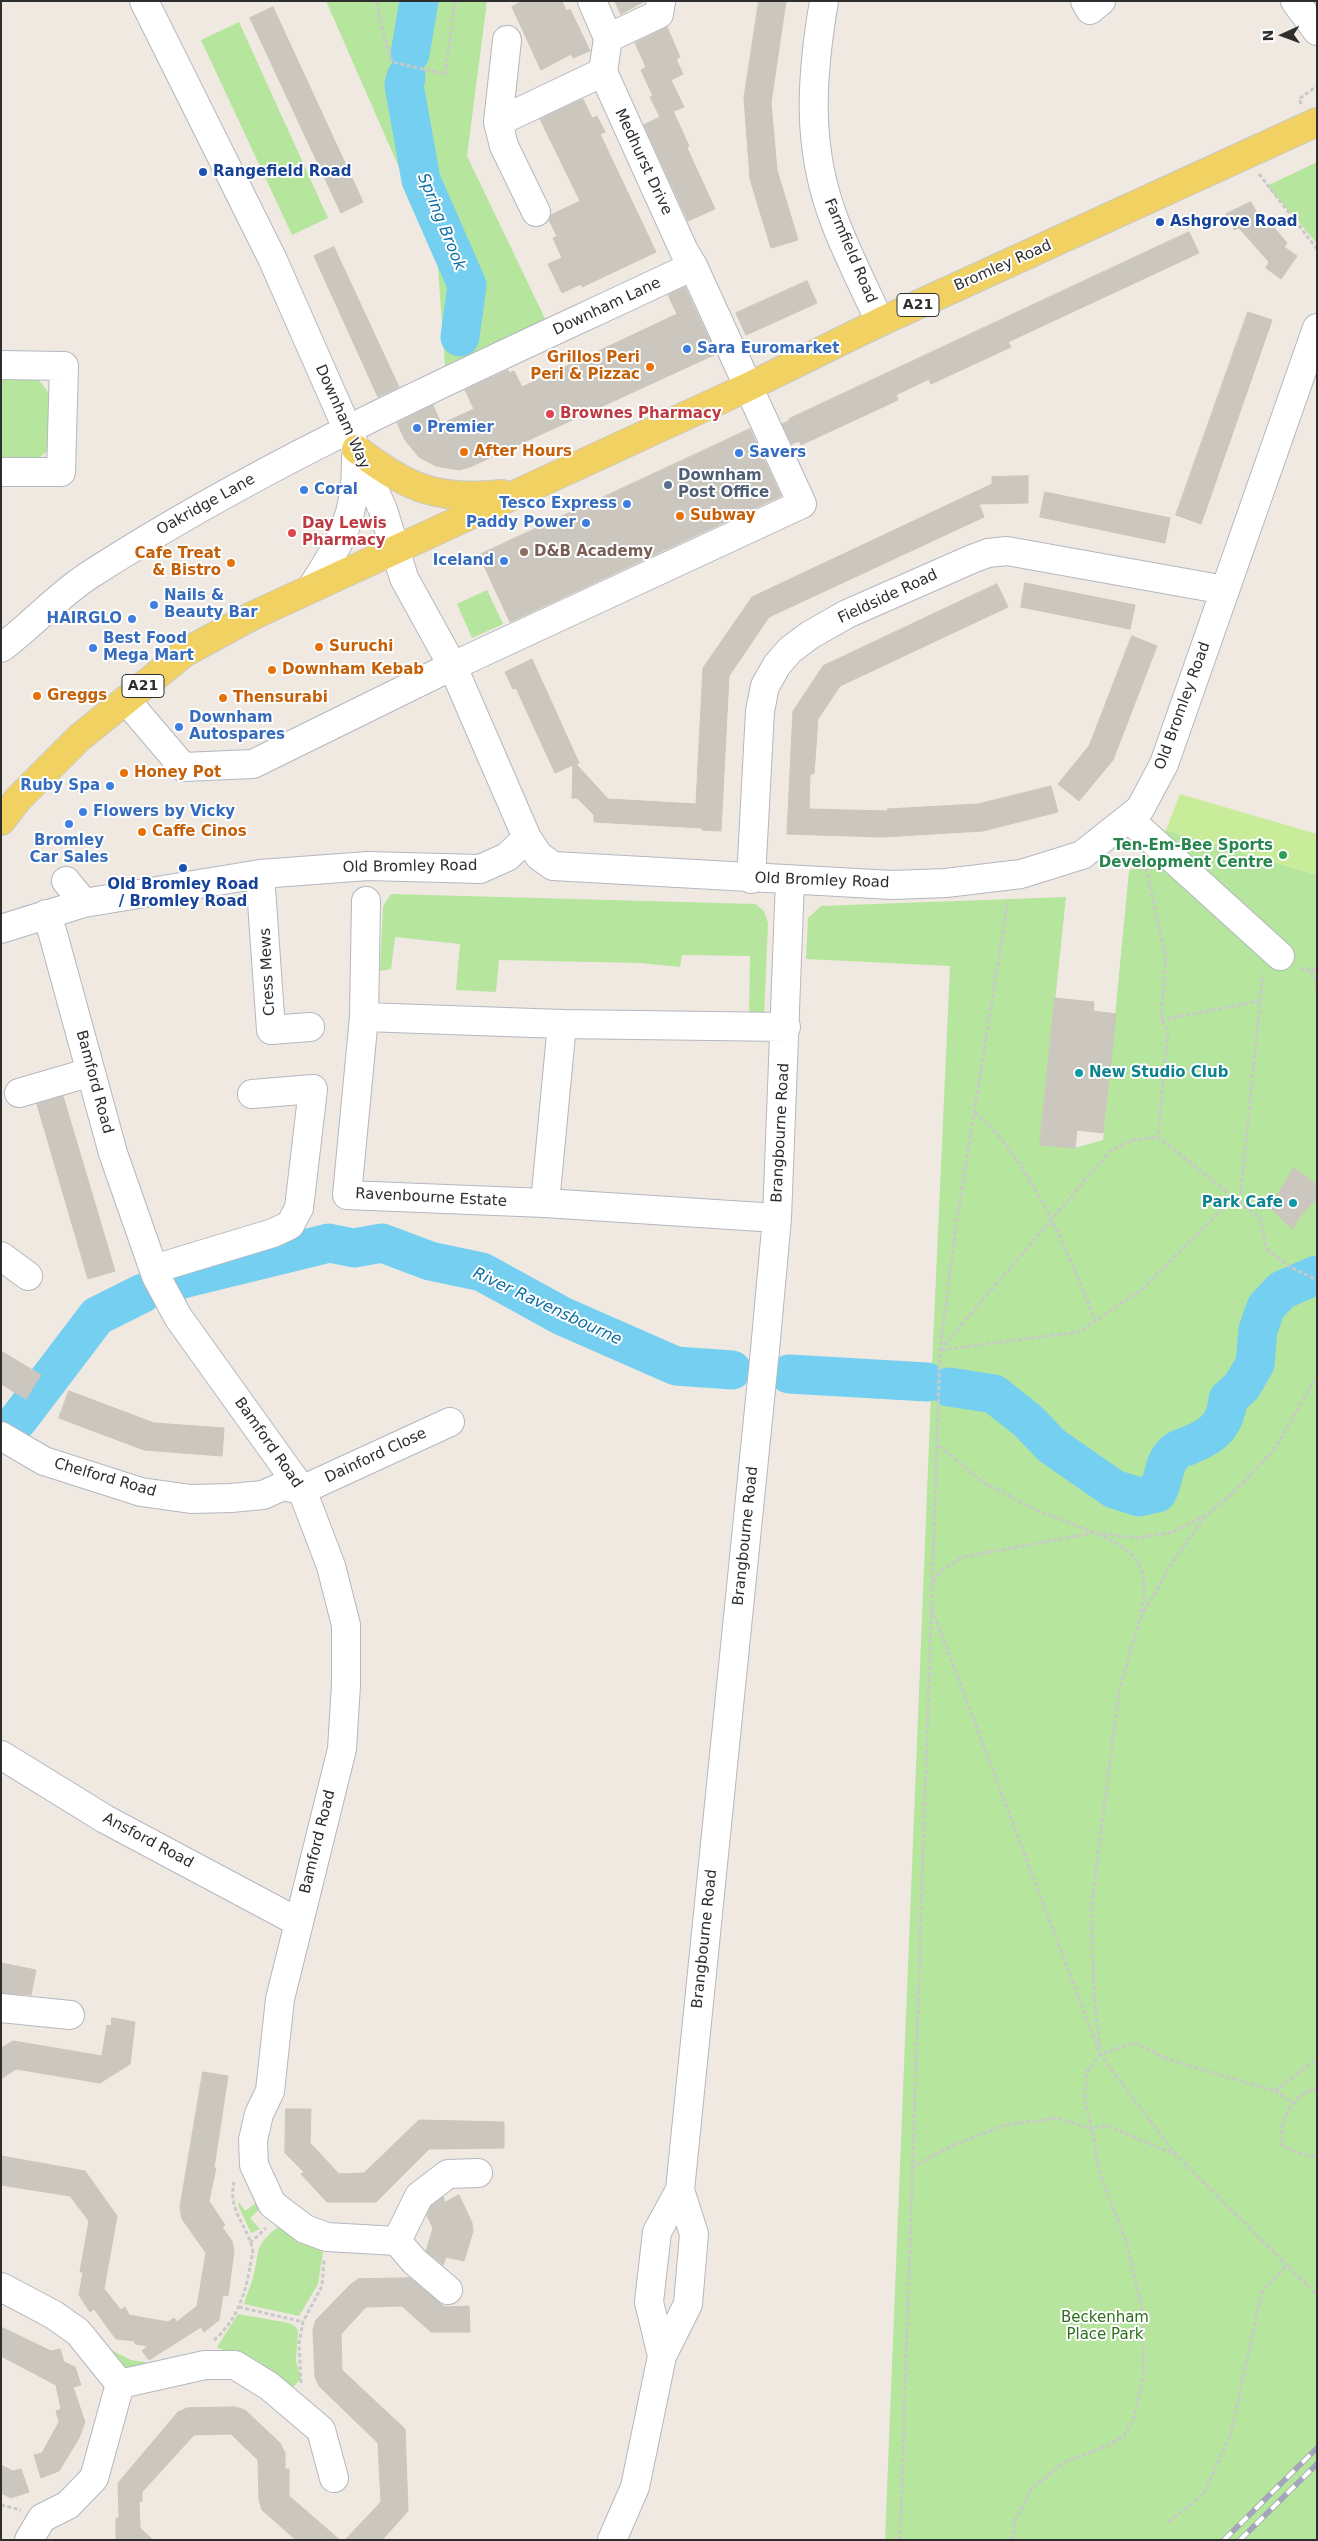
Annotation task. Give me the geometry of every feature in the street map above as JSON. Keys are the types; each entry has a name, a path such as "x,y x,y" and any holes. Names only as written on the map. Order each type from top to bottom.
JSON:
{"main road":[{"name":"Bromley Road","path":"1,821 18,799 79,738 184,653 252,616 521,490 748,387 880,322 1246,157 1310,115"},
{"path":"352,440 383,470 430,492 465,496 521,490"}],"street":[{"name":"Downham Way","path":"144,1 272,258 386,519 404,578 454,667 527,838"},
{"path":"498,122 603,72 608,38 592,1"},
{"path":"608,38 659,14 661,1"},
{"name":"Farmfield Road","path":"824,1 814,58 812,95 818,164 834,222 880,322"},
{"path":"1085,1 1090,10 1101,1"},
{"path":"1295,1 1317,31"},
{"path":"508,40 498,122 504,146 536,212"},
{"name":"Medhurst Drive","path":"603,72 689,259"},
{"name":"Downham Lane","path":"352,440 689,259"},
{"path":"126,700 183,767 252,764 329,724 802,504 689,259"},
{"name":"Old Bromley Road","path":"1,928 31,921 46,914 84,903 260,874 368,866 480,869 507,857 527,838 539,856 553,866 751,879 892,885 946,883 1021,874 1082,855 1140,809 1164,764 1317,328"},
{"path":"1,365 64,366 61,472 1,472"},
{"path":"312,587 339,545 349,521 355,495 352,440"},
{"name":"Oakridge Lane","path":"1,648 88,576 248,481 352,440"},
{"name":"Fieldside Road","path":"751,879 760,711 765,686 790,650 810,635 847,614 972,559 1007,550 1225,590"},
{"path":"1129,819 1280,956"},
{"name":"Cress Mews","path":"260,874 271,1030 310,1027"},
{"name":"Brangbourne Road","path":"662,2356 649,2302 657,2232 680,2190 765,1350 777,1218 786,1027 790,880"},
{"path":"66,881 84,903"},
{"name":"Ravenbourne Estate","path":"366,901 364,1017 347,1195 545,1203 777,1218"},
{"name":"Bamford Road","path":"46,914 113,1153 155,1273 178,1317 302,1490 331,1566 346,1625 346,1685 342,1748 280,1999 270,2091 259,2114 253,2140 254,2165 272,2204 305,2229 327,2237 397,2241"},
{"path":"364,1017 562,1024 786,1027"},
{"path":"545,1203 562,1024"},
{"path":"19,1093 91,1072"},
{"path":"155,1273 272,1233 290,1225 299,1208 312,1089 252,1094"},
{"path":"1,1256 28,1276"},
{"name":"Dainford Close","path":"302,1490 450,1422"},
{"name":"Chelford Road","path":"1,1436 44,1461 141,1492 191,1499 263,1495 283,1486 302,1490"},
{"name":"Ansford Road","path":"1,1755 105,1818 298,1922"},
{"path":"1,2008 70,2015"},
{"path":"448,2290 414,2261 397,2241 419,2196 448,2174 478,2173"},
{"name":"Brangbourne Road","path":"612,2540 635,2487 662,2356 688,2304 694,2234 680,2190"},
{"path":"1,2287 54,2315 78,2332 120,2384"},
{"path":"120,2384 205,2365 236,2365 253,2374 321,2430 334,2478"},
{"path":"28,2540 42,2518 68,2505 94,2478 120,2384"}],"path":[{"path":"377,1 381,26 392,62 445,74 454,1"},
{"path":"1310,115 1299,99 1317,86"},
{"path":"1246,157 1317,249"},
{"path":"1144,858 1166,958 1161,1020 1168,1029 1158,1137"},
{"path":"900,2540 940,1350 1008,892"},
{"path":"1240,1202 1264,965 1280,956"},
{"path":"1317,969 1311,971 1316,981 1317,992"},
{"path":"1161,1020 1260,1000"},
{"path":"974,1112 990,1125 1007,1148 1051,1220 1096,1322"},
{"path":"940,1350 1110,1151 1133,1140 1158,1137 1261,1219 1266,1249 1292,1268 1317,1280"},
{"path":"940,1350 1079,1332 1141,1290 1234,1198"},
{"path":"932,1581 941,1571 963,1557 1095,1533 1138,1538 1173,1532 1206,1516 1230,1496 1274,1450 1317,1376"},
{"path":"938,1446 984,1483 1037,1510 1123,1545 1140,1562 1145,1586 1140,1619 1119,1692 1092,1910 1094,1995 1100,2054"},
{"path":"1140,1619 1172,1563 1206,1516"},
{"path":"931,1606 1100,2054 1176,2155 1317,2295"},
{"path":"1014,2540 1014,2522 1032,2488 1065,2462 1107,2446 1124,2436 1132,2421 1143,2378 1143,2314 1127,2244 1099,2172 1092,2129 1084,2098 1087,2072 1100,2054 1135,2043 1170,2060 1275,2091 1294,2103"},
{"path":"1275,2091 1317,2058"},
{"path":"1317,2088 1305,2091 1294,2103 1285,2118 1280,2133 1282,2145 1293,2151 1317,2158"},
{"path":"912,2167 954,2145 1004,2125 1058,2118 1092,2129 1106,2125 1176,2155"},
{"path":"212,2342 229,2325 239,2307 253,2249 234,2208 231,2194 235,2177"},
{"path":"284,2400 302,2381 299,2343 303,2322 322,2286 327,2237"},
{"path":"1169,2522 1204,2492 1208,2484 1230,2436 1262,2292 1287,2265"},
{"path":"239,2307 303,2322"}],"green space":[{"path":"326,1 487,1 467,156 550,329 446,379 437,254"},
{"path":"239,22 328,218 292,235 201,40"},
{"path":"1317,162 1317,240 1316,242 1267,186"},
{"path":"1,375 38,379 52,397 54,443 48,451 37,459 1,463"},
{"path":"487,590 503,624 472,638 457,604"},
{"name":"Ten-Em-Bee Sports Development Centre","path":"1180,794 1317,834 1317,875 1166,830"},
{"name":"Beckenham Place Park","path":"1166,830 1317,875 1317,2540 885,2540 950,966 806,959 808,918 821,906 1066,897 1040,1144 1075,1148 1103,1140 1129,871 1154,848"},
{"path":"391,894 755,904 764,911 768,923 764,1017 749,1016 750,956 682,955 680,967 640,963 499,960 496,992 456,990 460,944 395,937 391,969 380,971 383,906"},
{"path":"259,2201 263,2206 250,2218 260,2229 251,2233 238,2205 239,2202 245,2211"},
{"path":"279,2226 324,2246 318,2284 299,2316 244,2304 252,2280 259,2248 265,2239"},
{"path":"238,2314 289,2323 296,2327 298,2331 296,2361 301,2378 291,2390 254,2359 217,2347"},
{"path":"105,2347 131,2360 145,2362 147,2368 124,2370"}],"building":[{"path":"522,1 562,1 566,11 570,9 590,51 573,58 571,54 541,70 512,7"},
{"path":"615,1 645,1 621,14"},
{"path":"759,1 786,1 771,103 777,170 798,240 771,248 750,179 744,98"},
{"path":"273,7 363,202 341,213 250,18"},
{"path":"667,27 680,57 676,59 683,74 671,80 684,107 660,117 650,97 653,96 641,70 646,67 635,43"},
{"path":"583,99 592,118 597,116 605,132 600,134 656,252 582,287 581,284 562,293 548,264 562,258 553,238 557,236 549,220 551,215 580,201 540,119"},
{"path":"673,111 689,146 687,148 715,209 688,221 644,125"},
{"path":"1251,202 1258,215 1262,213 1287,243 1284,247 1297,256 1281,279 1266,268 1269,262 1239,228 1234,230 1226,214"},
{"path":"1189,232 1199,253 1008,342 1011,347 931,384 929,379 896,395 898,400 801,445 799,441 792,444 782,424 789,419"},
{"path":"334,247 399,387 378,397 314,256"},
{"path":"807,281 817,303 746,335 736,313"},
{"path":"685,287 716,354 470,467 459,470 436,466 419,457 405,440 397,423 433,405 441,424 474,409 465,390 508,370 509,373 514,371 522,387 677,314 668,295"},
{"path":"1248,312 1272,320 1201,524 1176,515"},
{"path":"750,429 781,496 510,622 479,555"},
{"path":"1028,476 1028,503 979,504 984,517 769,617 729,676 721,831 702,830 702,828 594,822 594,815 577,798 572,798 573,765 555,773 516,688 513,689 505,672 532,659 579,763 576,764 608,799 696,804 703,668 752,597 992,484 992,477"},
{"path":"1045,492 1170,518 1165,543 1040,517"},
{"path":"1025,583 1135,605 1130,629 1021,607"},
{"path":"997,584 1008,607 840,686 818,719 814,774 810,774 809,809 888,811 887,809 978,804 1051,786 1058,812 983,831 882,837 787,834 793,711 823,666"},
{"path":"1132,636 1157,646 1113,760 1079,801 1058,784 1089,746"},
{"name":"New Studio Club","path":"1055,998 1094,1002 1093,1011 1116,1014 1103,1133 1077,1130 1075,1148 1040,1145"},
{"path":"63,1096 115,1271 88,1279 37,1104"},
{"name":"Park Cafe","path":"1294,1168 1317,1185 1317,1198 1302,1214 1292,1229 1270,1207"},
{"path":"1,1351 41,1375 26,1399 1,1384"},
{"path":"69,1391 154,1423 224,1428 222,1456 144,1450 59,1418"},
{"path":"1,1963 36,1970 31,1995 1,1993"},
{"path":"112,2018 135,2022 130,2064 100,2083 16,2069 1,2079 1,2048 13,2041 102,2056 107,2025 111,2026"},
{"path":"203,2072 228,2076 214,2168 216,2168 209,2201 225,2225 222,2227 232,2241 234,2251 228,2296 223,2295 219,2320 204,2332 201,2327 149,2360 142,2351 148,2346 135,2344 135,2341 116,2339 94,2309 90,2312 79,2295 83,2272 80,2272 89,2221 70,2196 1,2185 1,2156 85,2171 117,2216 104,2289 121,2310 125,2307 129,2315 168,2322 174,2318 177,2322 197,2306 206,2253 182,2219 180,2208"},
{"path":"286,2109 311,2109 310,2143 339,2174 364,2173 419,2120 504,2122 504,2148 429,2149 376,2202 327,2202 301,2174 304,2172 285,2153"},
{"path":"459,2195 472,2223 473,2231 464,2261 446,2257 443,2265 426,2251 433,2228 427,2216 431,2206 443,2197 445,2202"},
{"path":"410,2278 445,2307 469,2306 470,2332 431,2332 402,2306 366,2307 341,2334 342,2370 405,2429 408,2511 382,2540 345,2540 381,2502 378,2443 319,2386 315,2377 313,2330 316,2320 358,2279"},
{"path":"1,2327 51,2351 60,2349 64,2362 75,2367 81,2385 73,2387 85,2422 79,2438 59,2471 41,2478 34,2455 42,2453 59,2422 56,2411 61,2409 56,2385 1,2356"},
{"path":"235,2407 245,2410 280,2443 285,2453 285,2469 289,2469 289,2496 340,2540 296,2540 262,2510 259,2500 258,2460 231,2434 194,2435 142,2492 142,2501 139,2502 140,2528 153,2540 116,2540 116,2518 119,2518 118,2483 178,2412 187,2408"},
{"path":"1,2465 13,2471 21,2469 29,2492 11,2498 1,2493"}],"waterway":[{"name":"Spring Brook","path":"410,54 419,1"},
{"name":"Spring Brook","path":"406,77 404,85 421,180 467,285 460,337"},
{"name":"River Ravensbourne","path":"159,1287 186,1278 329,1243 354,1248 382,1243 430,1261 482,1272 562,1316 676,1366 732,1370"},
{"name":"River Ravensbourne","path":"949,1387 994,1394 1028,1421 1052,1446 1114,1489 1139,1497 1157,1493 1171,1456 1179,1449 1207,1437 1222,1421 1228,1399 1242,1386 1255,1364 1258,1330 1266,1307 1282,1290 1317,1275"},
{"name":"River Ravensbourne","path":"18,1420 97,1316 143,1293"},
{"name":"River Ravensbourne","path":"789,1374 927,1382"}],"railway":[{"path":"1224,2540 1317,2448"},
{"path":"1240,2540 1317,2464"}],"place":[{"name":"Rangefield Road","path":"203,172"},
{"name":"Ashgrove Road","path":"1160,222"},
{"name":"Sara Euromarket","path":"687,349"},
{"name":"Grillos Peri Peri & Pizzac","path":"650,367"},
{"name":"Brownes Pharmacy","path":"550,414"},
{"name":"Premier","path":"417,428"},
{"name":"After Hours","path":"464,452"},
{"name":"Savers","path":"739,453"},
{"name":"Downham Post Office","path":"668,485"},
{"name":"Coral","path":"304,490"},
{"name":"Tesco Express","path":"627,504"},
{"name":"Subway","path":"680,516"},
{"name":"Paddy Power","path":"586,523"},
{"name":"Day Lewis Pharmacy","path":"292,533"},
{"name":"D&B Academy","path":"524,552"},
{"name":"Iceland","path":"504,561"},
{"name":"Cafe Treat & Bistro","path":"231,563"},
{"name":"Nails & Beauty Bar","path":"154,605"},
{"name":"HAIRGLO","path":"132,619"},
{"name":"Suruchi","path":"319,647"},
{"name":"Best Food Mega Mart","path":"93,648"},
{"name":"Downham Kebab","path":"272,670"},
{"name":"Greggs","path":"37,696"},
{"name":"Thensurabi","path":"223,698"},
{"name":"Downham Autospares","path":"179,727"},
{"name":"Honey Pot","path":"124,773"},
{"name":"Ruby Spa","path":"110,786"},
{"name":"Flowers by Vicky","path":"83,812"},
{"name":"Bromley Car Sales","path":"69,824"},
{"name":"Caffe Cinos","path":"142,832"},
{"name":"Ten-Em-Bee Sports Development Centre","path":"1283,855"},
{"name":"Old Bromley Road / Bromley Road","path":"183,868"},
{"name":"New Studio Club","path":"1079,1073"},
{"name":"Park Cafe","path":"1293,1203"}]}
